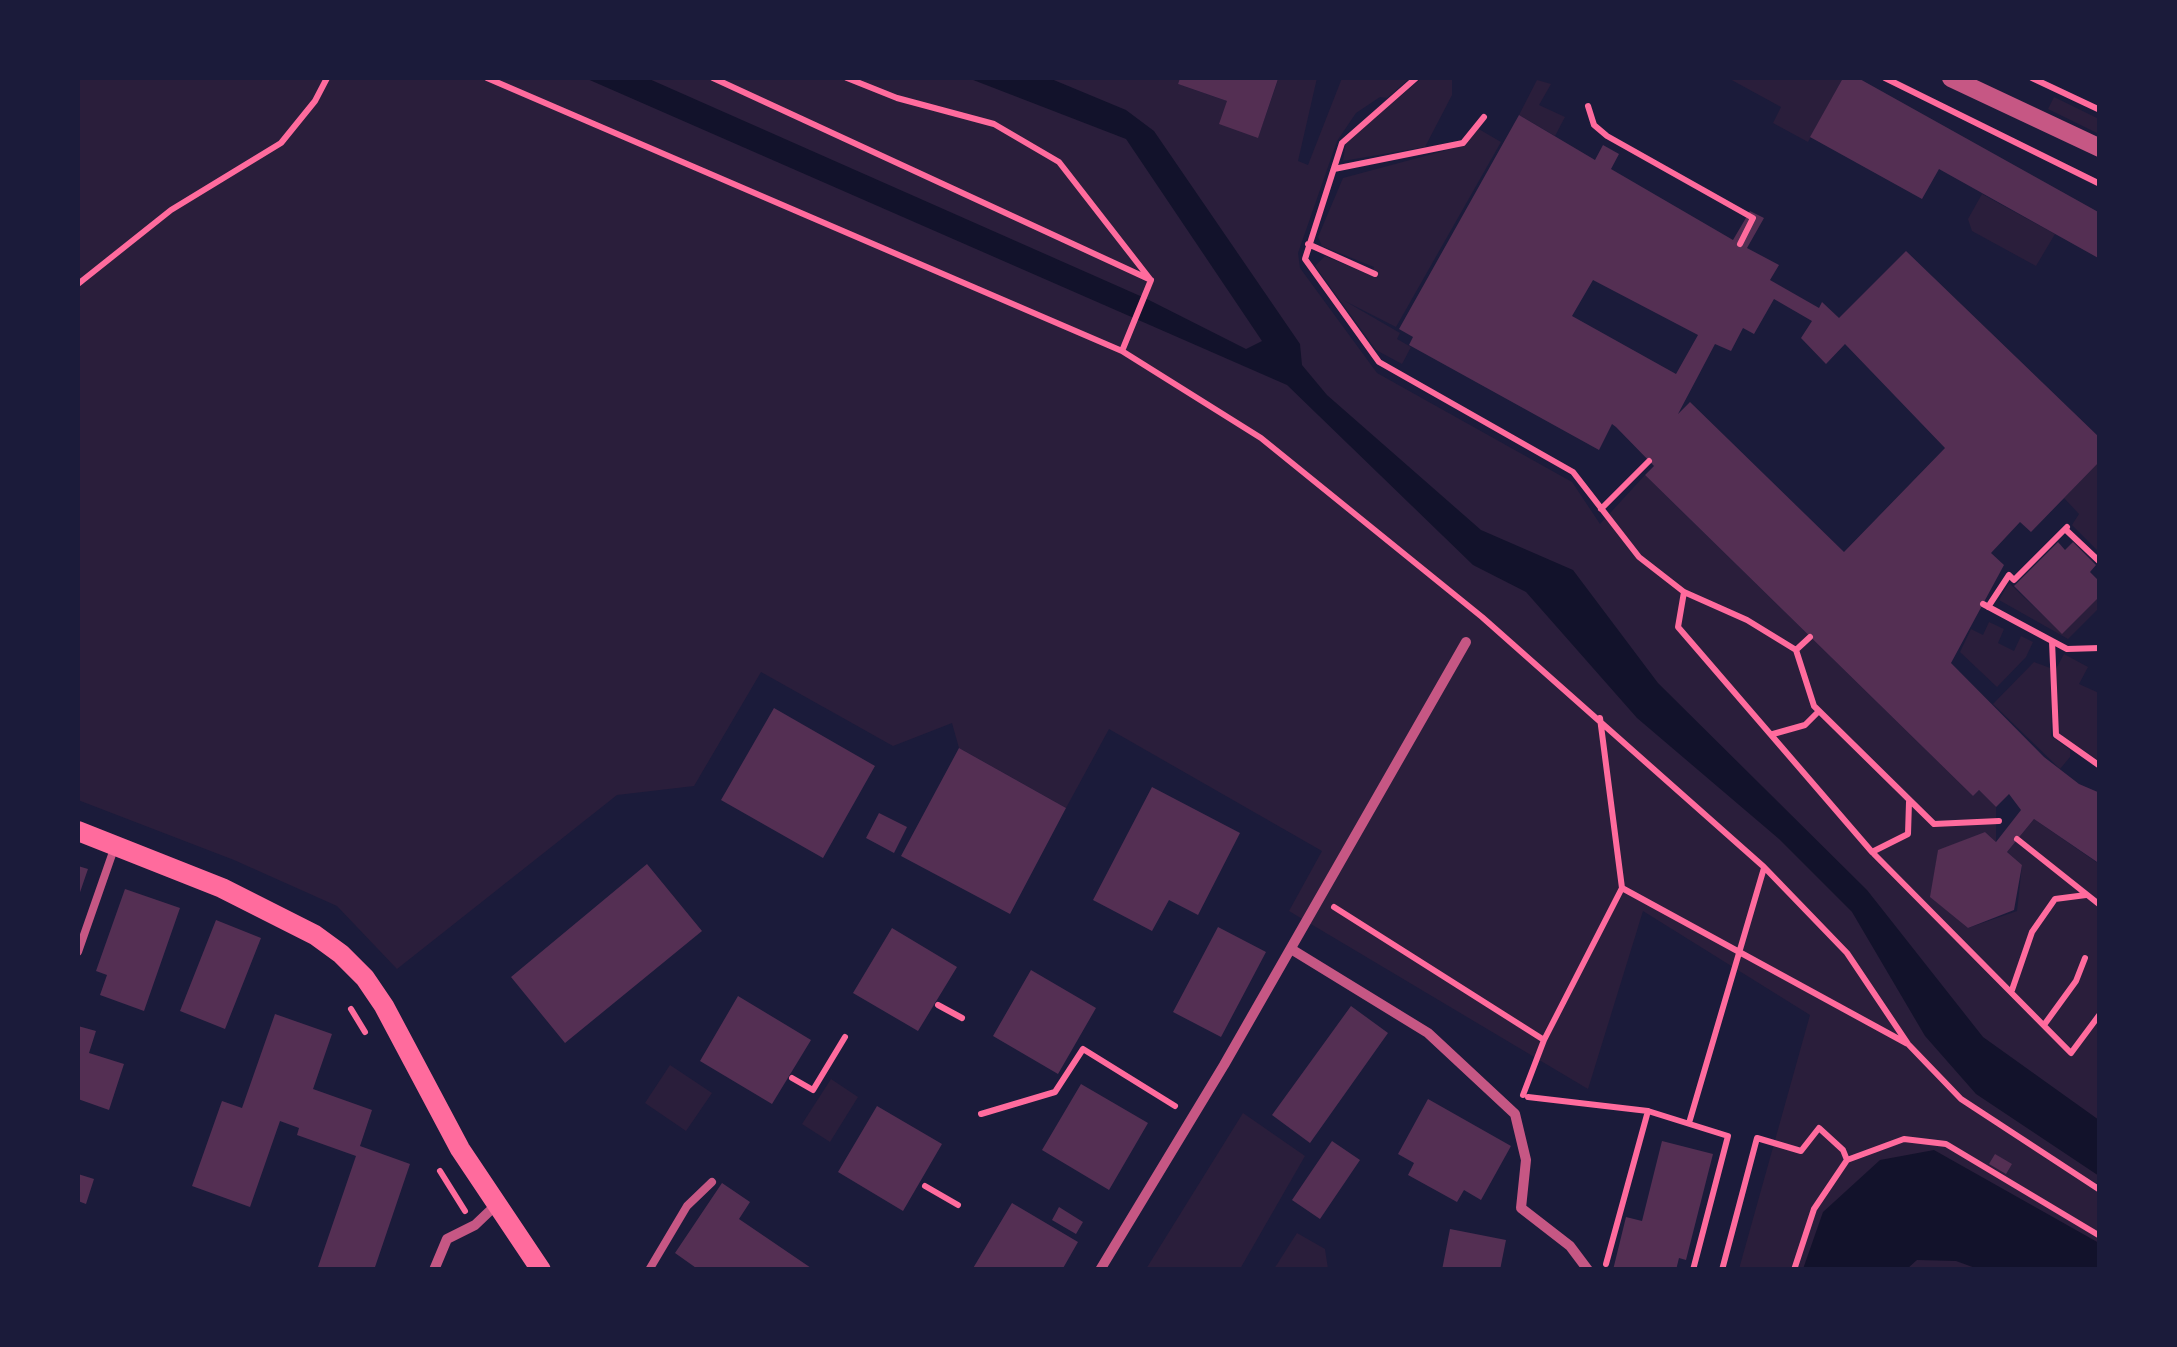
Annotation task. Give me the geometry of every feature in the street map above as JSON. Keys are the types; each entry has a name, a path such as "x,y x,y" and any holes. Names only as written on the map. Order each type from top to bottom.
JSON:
{"main road":[{"path":"78,831 222,888 315,935 341,954 384,1006 496,1205 541,1270"}],"street":[{"path":"1951,78 2100,148"},
{"path":"1100,1270 1291,949 1466,642"},
{"path":"1291,949 1428,1033 1515,1114 1526,1160 1521,1208 1570,1246 1588,1270"},
{"path":"434,1270 447,1240 475,1225 496,1205"}],"lane":[{"path":"78,952 115,846"},
{"path":"649,1270 687,1206 712,1182"}],"path":[{"path":"78,284 171,210 281,143 315,101 326,78"},
{"path":"487,78 1122,351 1261,438 1600,718 1764,867 1847,952 1908,1044 1962,1099 2100,1190"},
{"path":"713,78 1151,280"},
{"path":"847,78 897,98 994,124 1059,162 1151,280"},
{"path":"1416,78 1350,134 1308,244 1306,266 1379,362 1573,472 1639,557 1684,592 1747,620 1796,650 1819,711 1934,824 2000,820"},
{"path":"1885,78 2100,184"},
{"path":"2032,78 2100,110"},
{"path":"1588,106 1594,126 1608,136 1754,218 1740,244"},
{"path":"1334,170 1463,143 1484,117"},
{"path":"1308,244 1374,274"},
{"path":"1122,351 1151,280"},
{"path":"1602,509 1648,461"},
{"path":"2100,562 2066,528 2014,580 2008,575 1986,606 2066,648 2100,648"},
{"path":"1684,592 1678,627 1872,852 2071,1053 2100,1014"},
{"path":"1796,650 1810,637"},
{"path":"2052,641 2056,735 2100,766"},
{"path":"1773,734 1804,725 1819,711"},
{"path":"1600,718 1622,888 1544,1040 1522,1096 1648,1110 1728,1136 1693,1270"},
{"path":"1872,852 1908,834 1909,800"},
{"path":"2017,839 2100,905"},
{"path":"1690,1122 1764,867"},
{"path":"1622,888 1908,1044"},
{"path":"2012,990 2022,952 2055,899 2086,895"},
{"path":"1319,898 1544,1040"},
{"path":"2044,1025 2076,981 2085,958"},
{"path":"348,1004 368,1037"},
{"path":"938,1005 962,1018"},
{"path":"792,1078 813,1090 845,1037"},
{"path":"981,1114 1054,1092 1083,1048 1175,1106"},
{"path":"1604,1270 1648,1110"},
{"path":"1722,1270 1757,1138 1800,1151 1819,1128 1843,1150 1847,1160"},
{"path":"1794,1270 1814,1210 1847,1160 1904,1138 1946,1144 2100,1236"},
{"path":"438,1167 475,1225"},
{"path":"925,1186 958,1204"}],"shaded area":[{"path":"78,78 1180,78 1178,84 1227,101 1258,137 1278,80 1273,78 1317,78 1298,161 1308,165 1342,78 1410,78 1387,98 1380,97 1356,113 1337,141 1298,253 1300,268 1377,373 1572,482 1600,524 1645,475 1973,796 1979,790 1996,807 1996,842 1985,832 1938,851 1931,897 1968,928 2017,911 2022,865 2007,852 2034,819 2099,864 2099,1269 1739,1269 1810,1015 1643,911 1588,1089 1289,911 1322,851 1109,729 1066,808 959,748 952,723 893,746 761,672 694,786 617,795 397,969 337,906 234,860 78,800"},
{"path":"585,78 647,78 1147,299 1246,349 1262,341 1126,139 968,78 1049,78 1126,110 1154,131 1300,344 1302,365 1327,395 1481,530 1573,570 1658,683 1867,890 1983,1037 2099,1120 2099,1176 1976,1094 1925,1036 1852,912 1779,839 1637,718 1526,592 1473,565 1287,385"},
{"path":"1422,78 1452,78 1452,95 1425,147 1343,161 1346,142"},
{"path":"1728,78 1843,78 1808,142 1773,123 1781,107"},
{"path":"1537,80 1551,84 1539,105 1565,117 1555,136 1519,115"},
{"path":"2054,97 2099,119 2099,134 2048,109"},
{"path":"1477,128 1501,142 1396,327 1343,300 1400,333 1397,339 1411,347 1402,364 1376,350 1315,266 1325,256 1370,275 1374,267 1322,246 1318,237 1343,178 1466,145"},
{"path":"1982,194 2055,234 2036,266 1972,231 1968,219"},
{"path":"2099,461 2099,552 2072,525 2079,514 2064,498"},
{"path":"2009,583 2062,633 2099,596 2099,608 2068,639 1999,600"},
{"path":"1989,622 2004,629 1998,643 2014,651 2021,636 2033,642 2026,657 1997,687 1960,652 1971,629 1983,635"},
{"path":"2064,654 2088,667 2079,684 2099,693 2099,761 2059,734 2056,669"},
{"path":"2034,662 2053,669 2051,736 2070,750 2070,757 2060,769 1993,704"},
{"path":"670,1065 712,1093 686,1131 645,1103"},
{"path":"831,1079 858,1097 830,1142 802,1124"},
{"path":"1243,1113 1305,1156 1240,1269 1146,1269"},
{"path":"1934,1150 2099,1243 2099,1269 1978,1269 1956,1261 1917,1260 1907,1269 1803,1269 1823,1212 1880,1160"},
{"path":"1297,1233 1325,1249 1328,1269 1274,1269"}],"building":[{"path":"1180,78 1278,79 1258,138 1219,124 1227,101 1178,84"},
{"path":"1843,78 1858,78 2100,213 2100,259 1939,169 1922,199 1810,137"},
{"path":"1519,115 1595,160 1603,145 1619,154 1611,169 1733,240 1750,211 1764,218 1747,248 1779,265 1770,280 1819,308 1822,302 1839,318 1906,251 2100,438 2100,461 2031,532 2020,522 1991,553 2004,565 1951,663 2044,757 2079,784 2100,793 2100,864 2034,819 2007,852 2022,865 2014,910 1968,928 1930,897 1938,850 1985,832 1996,842 2021,810 2009,794 1996,807 1979,790 1973,796 1645,475 1654,466 1616,427 1612,424 1599,450 1409,345 1413,337 1399,329","holes":["1593,280 1698,335 1676,374 1572,316","1774,299 1812,321 1801,338 1826,364 1845,344 1945,448 1844,552 1690,402 1678,414 1715,344 1731,351 1743,328 1754,334"]},
{"path":"2058,542 2065,550 2073,542 2096,565 2090,572 2100,582 2100,596 2062,634 2014,586"},
{"path":"774,708 875,766 823,858 721,800"},
{"path":"959,748 1066,808 1010,914 901,856"},
{"path":"1152,787 1240,833 1198,915 1169,900 1152,931 1093,900"},
{"path":"879,813 907,827 894,853 866,838"},
{"path":"647,864 702,931 565,1043 511,977"},
{"path":"78,866 88,869 78,898"},
{"path":"125,889 180,908 144,1011 100,995 107,975 96,971"},
{"path":"216,920 261,938 225,1029 180,1011"},
{"path":"1218,927 1266,952 1221,1037 1173,1012"},
{"path":"892,928 957,967 918,1031 853,993"},
{"path":"1031,970 1096,1008 1058,1074 993,1036"},
{"path":"738,996 811,1040 772,1104 700,1061"},
{"path":"1351,1006 1388,1033 1310,1143 1272,1115"},
{"path":"275,1014 332,1034 313,1089 372,1110 360,1146 410,1164 374,1270 317,1270 356,1156 297,1135 299,1128 280,1121 250,1207 192,1186 222,1101 242,1108"},
{"path":"78,1026 96,1031 89,1053 124,1064 109,1110 78,1099"},
{"path":"1081,1084 1148,1123 1109,1190 1042,1150"},
{"path":"1428,1099 1511,1146 1481,1200 1464,1190 1457,1202 1408,1175 1414,1163 1398,1154"},
{"path":"877,1106 942,1144 903,1211 838,1172"},
{"path":"1332,1141 1360,1160 1320,1219 1292,1200"},
{"path":"1662,1141 1713,1154 1686,1260 1679,1258 1676,1270 1613,1270 1626,1217 1642,1221"},
{"path":"1995,1154 2012,1164 2006,1174 1989,1164"},
{"path":"78,1174 94,1179 86,1204 78,1201"},
{"path":"722,1183 750,1202 739,1219 814,1270 699,1270 675,1253"},
{"path":"1012,1203 1078,1242 1062,1270 972,1270"},
{"path":"1059,1207 1083,1222 1076,1234 1052,1220"},
{"path":"1450,1229 1506,1240 1500,1270 1442,1270"}]}
